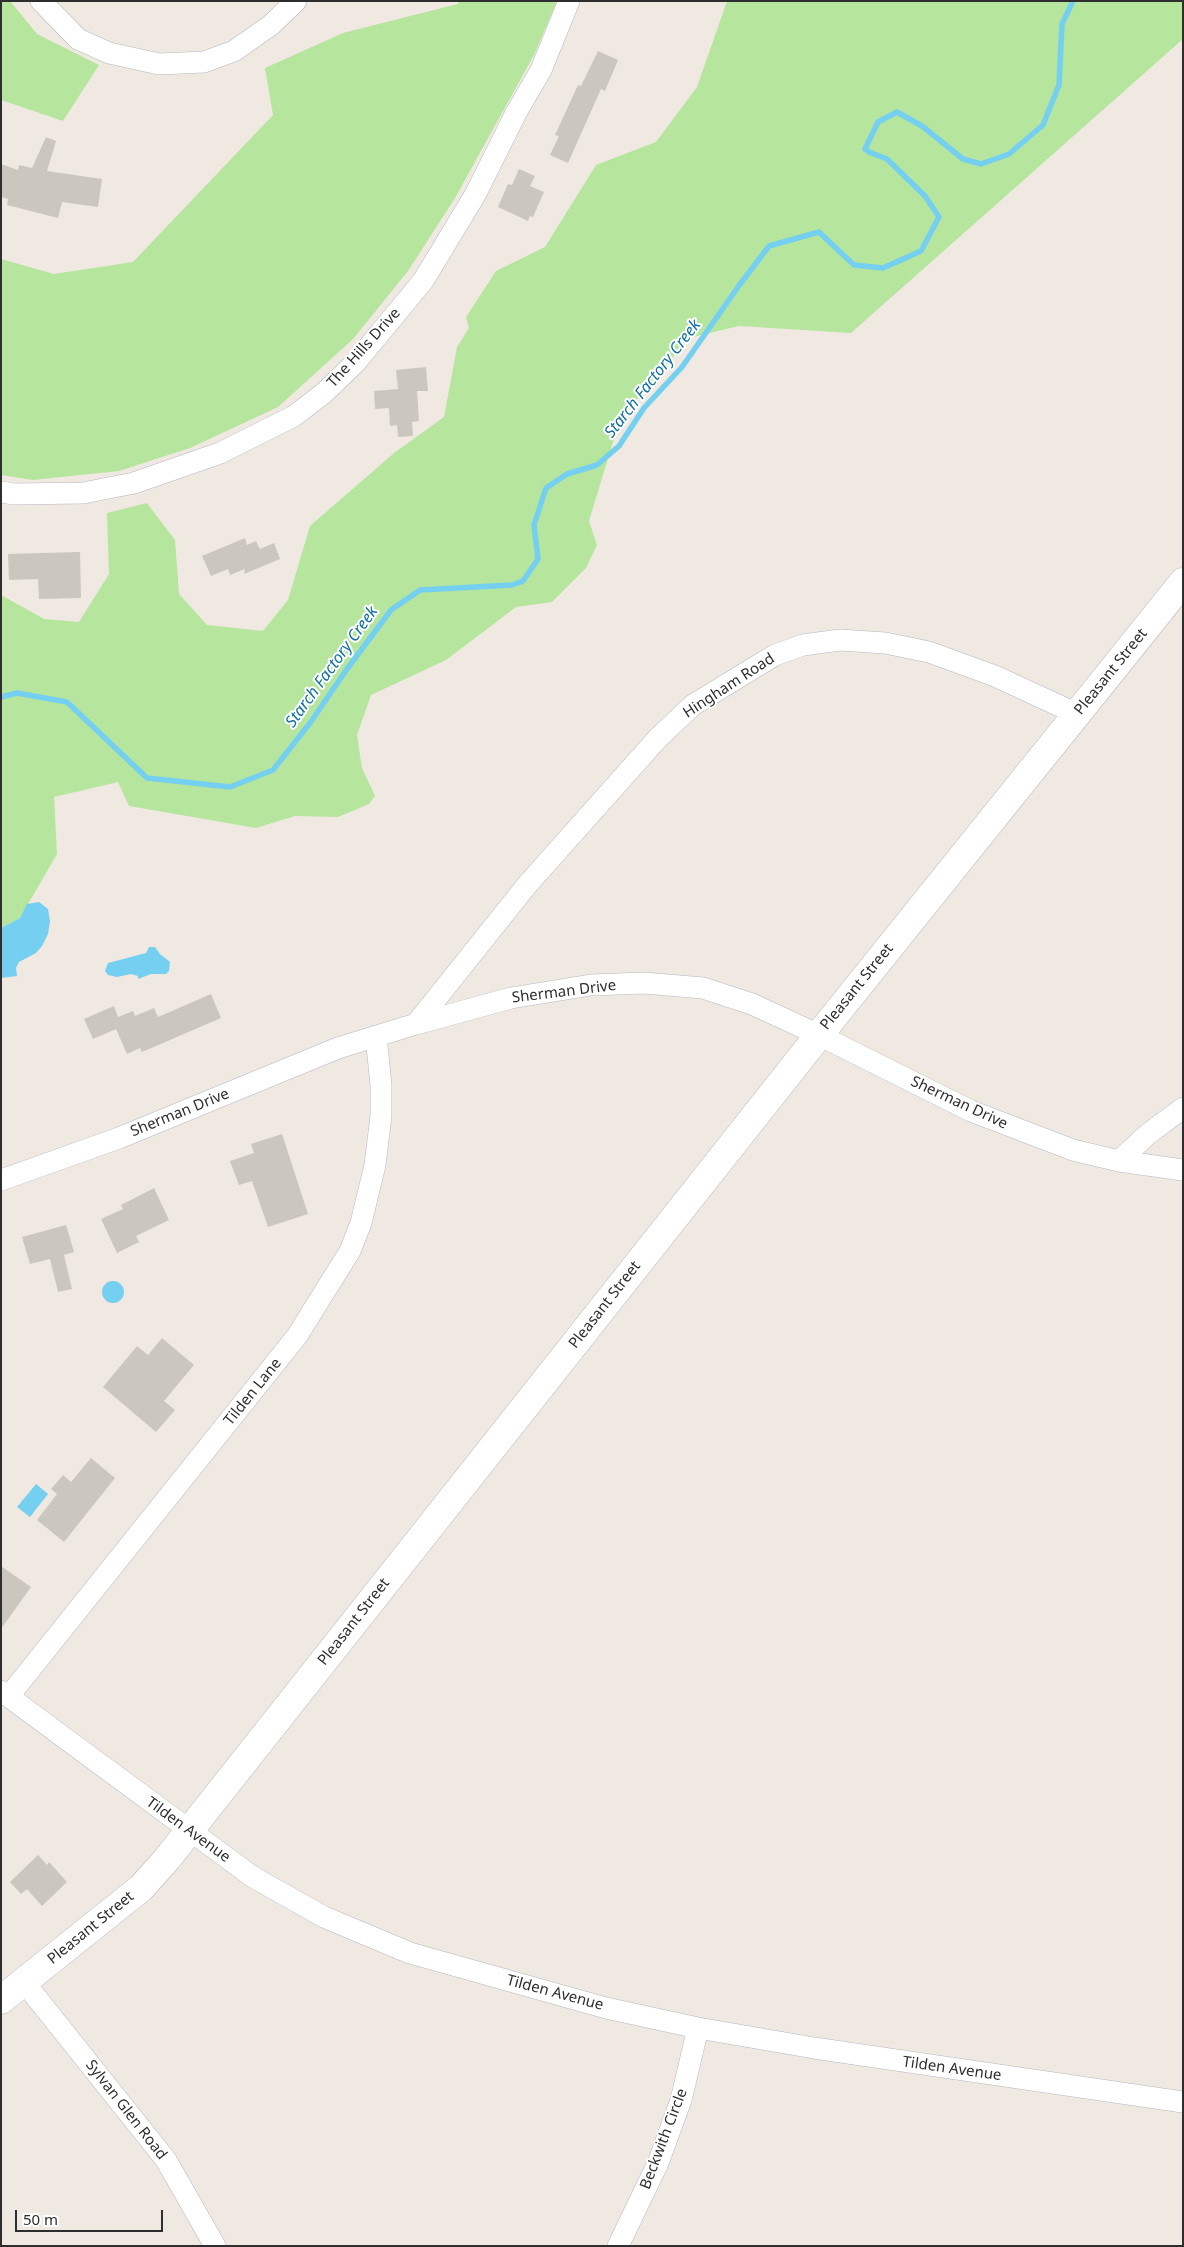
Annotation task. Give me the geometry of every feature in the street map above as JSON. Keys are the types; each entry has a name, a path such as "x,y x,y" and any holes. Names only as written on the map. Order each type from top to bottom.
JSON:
{"street":[{"path":"41,1 78,38 109,53 159,64 204,62 234,51 271,25 296,1"},
{"name":"The Hills Drive","path":"1,492 14,494 83,493 134,483 220,453 294,416 324,393 355,363 423,281 476,195 516,113 541,70 569,1"},
{"name":"Pleasant Street","path":"1,2000 141,1888 167,1859 819,1035 1183,582"},
{"name":"Hingham Road","path":"416,1024 528,885 658,738 694,705 775,655 803,645 840,640 885,643 929,652 995,676 1077,714"},
{"name":"Sherman Drive","path":"1,1180 119,1138 338,1048 376,1036 511,998 591,985 644,983 703,988 752,1004 819,1035 971,1111 1073,1150 1119,1161 1183,1170"},
{"name":"Tilden Lane","path":"5,1693 297,1336 350,1251 361,1222 375,1166 381,1116 381,1085 376,1036"},
{"path":"1119,1161 1148,1134 1183,1108"},
{"name":"Tilden Avenue","path":"5,1693 188,1831 253,1877 324,1917 410,1953 606,2008 698,2028 824,2050 1183,2102"},
{"name":"Sylvan Glen Road","path":"24,1982 166,2160 215,2246"},
{"name":"Beckwith Circle","path":"618,2246 658,2163 681,2100 698,2028"}],"green space":[{"path":"1,1 10,1 37,34 99,65 63,121 1,100"},
{"path":"459,1 557,1 534,55 455,198 408,271 353,339 278,407 190,448 119,471 33,480 1,475 1,259 54,274 133,262 273,115 265,68 343,33 458,4"},
{"path":"727,1 1183,1 1183,39 851,333 739,326 689,338 620,419 589,521 597,545 586,568 552,602 516,607 446,660 371,695 357,735 362,768 375,796 369,804 338,817 295,816 256,828 129,806 118,782 54,797 57,854 20,918 1,928 1,595 44,619 79,622 109,574 107,513 147,503 175,540 179,594 207,625 263,631 288,600 310,526 394,453 444,417 457,347 469,328 466,317 496,271 545,247 596,165 656,142 697,87"}],"water":[{"path":"39,902 48,909 50,921 48,934 42,946 36,953 19,962 16,968 17,976 1,978 1,928 20,918 27,904"},
{"path":"149,947 155,947 170,962 169,971 166,974 151,974 138,979 138,976 131,974 117,977 108,975 105,971 108,963 146,953"},
{"path":"113,1281 121,1284 124,1292 121,1300 113,1303 105,1300 102,1292 105,1284"},
{"path":"36,1484 48,1494 30,1517 17,1507"}],"building":[{"path":"598,51 618,60 605,91 601,89 568,163 550,155 559,136 555,135 578,85 581,86"},
{"path":"46,137 56,141 47,171 102,179 98,207 62,202 58,218 7,205 8,199 1,197 1,164 18,170 19,165 32,168"},
{"path":"519,169 535,176 530,186 544,192 533,217 530,216 528,221 498,207 508,184 512,185"},
{"path":"426,367 428,391 417,391 419,421 412,422 413,436 398,437 397,425 390,426 389,408 375,409 374,391 398,389 396,370"},
{"path":"245,538 247,545 256,541 260,549 274,543 280,559 244,574 245,569 230,575 228,569 211,576 202,556"},
{"path":"80,552 81,598 39,599 38,579 9,580 8,554"},
{"path":"211,994 221,1018 142,1052 140,1048 127,1054 116,1029 93,1039 84,1019 114,1006 118,1017 133,1011 135,1016 154,1008 158,1017"},
{"path":"282,1134 308,1214 268,1227 252,1181 239,1185 230,1161 254,1153 251,1144"},
{"path":"154,1188 169,1220 136,1236 139,1242 117,1253 101,1219 123,1209 121,1205"},
{"path":"66,1225 74,1252 64,1255 72,1289 58,1292 50,1259 30,1264 22,1237"},
{"path":"162,1338 194,1365 164,1401 175,1410 156,1432 103,1387 137,1346 148,1355"},
{"path":"91,1458 115,1478 64,1542 37,1520 57,1494 51,1489 63,1475 71,1482"},
{"path":"1,1566 31,1587 1,1629"},
{"path":"38,1855 47,1865 49,1862 67,1882 42,1906 27,1889 21,1894 10,1882"}],"waterway":[{"name":"Starch Factory Creek","path":"1,697 17,693 67,702 147,778 230,787 273,770 310,723 391,610 420,590 512,585 523,581 538,559 534,525 546,488 567,474 597,465 619,446 644,408 682,367 769,246 819,232 854,265 883,268 921,251 939,217 925,196 887,159 865,149 878,122 897,112 922,126 963,159 981,164 1009,154 1043,125 1059,85 1062,24 1073,1"}]}
